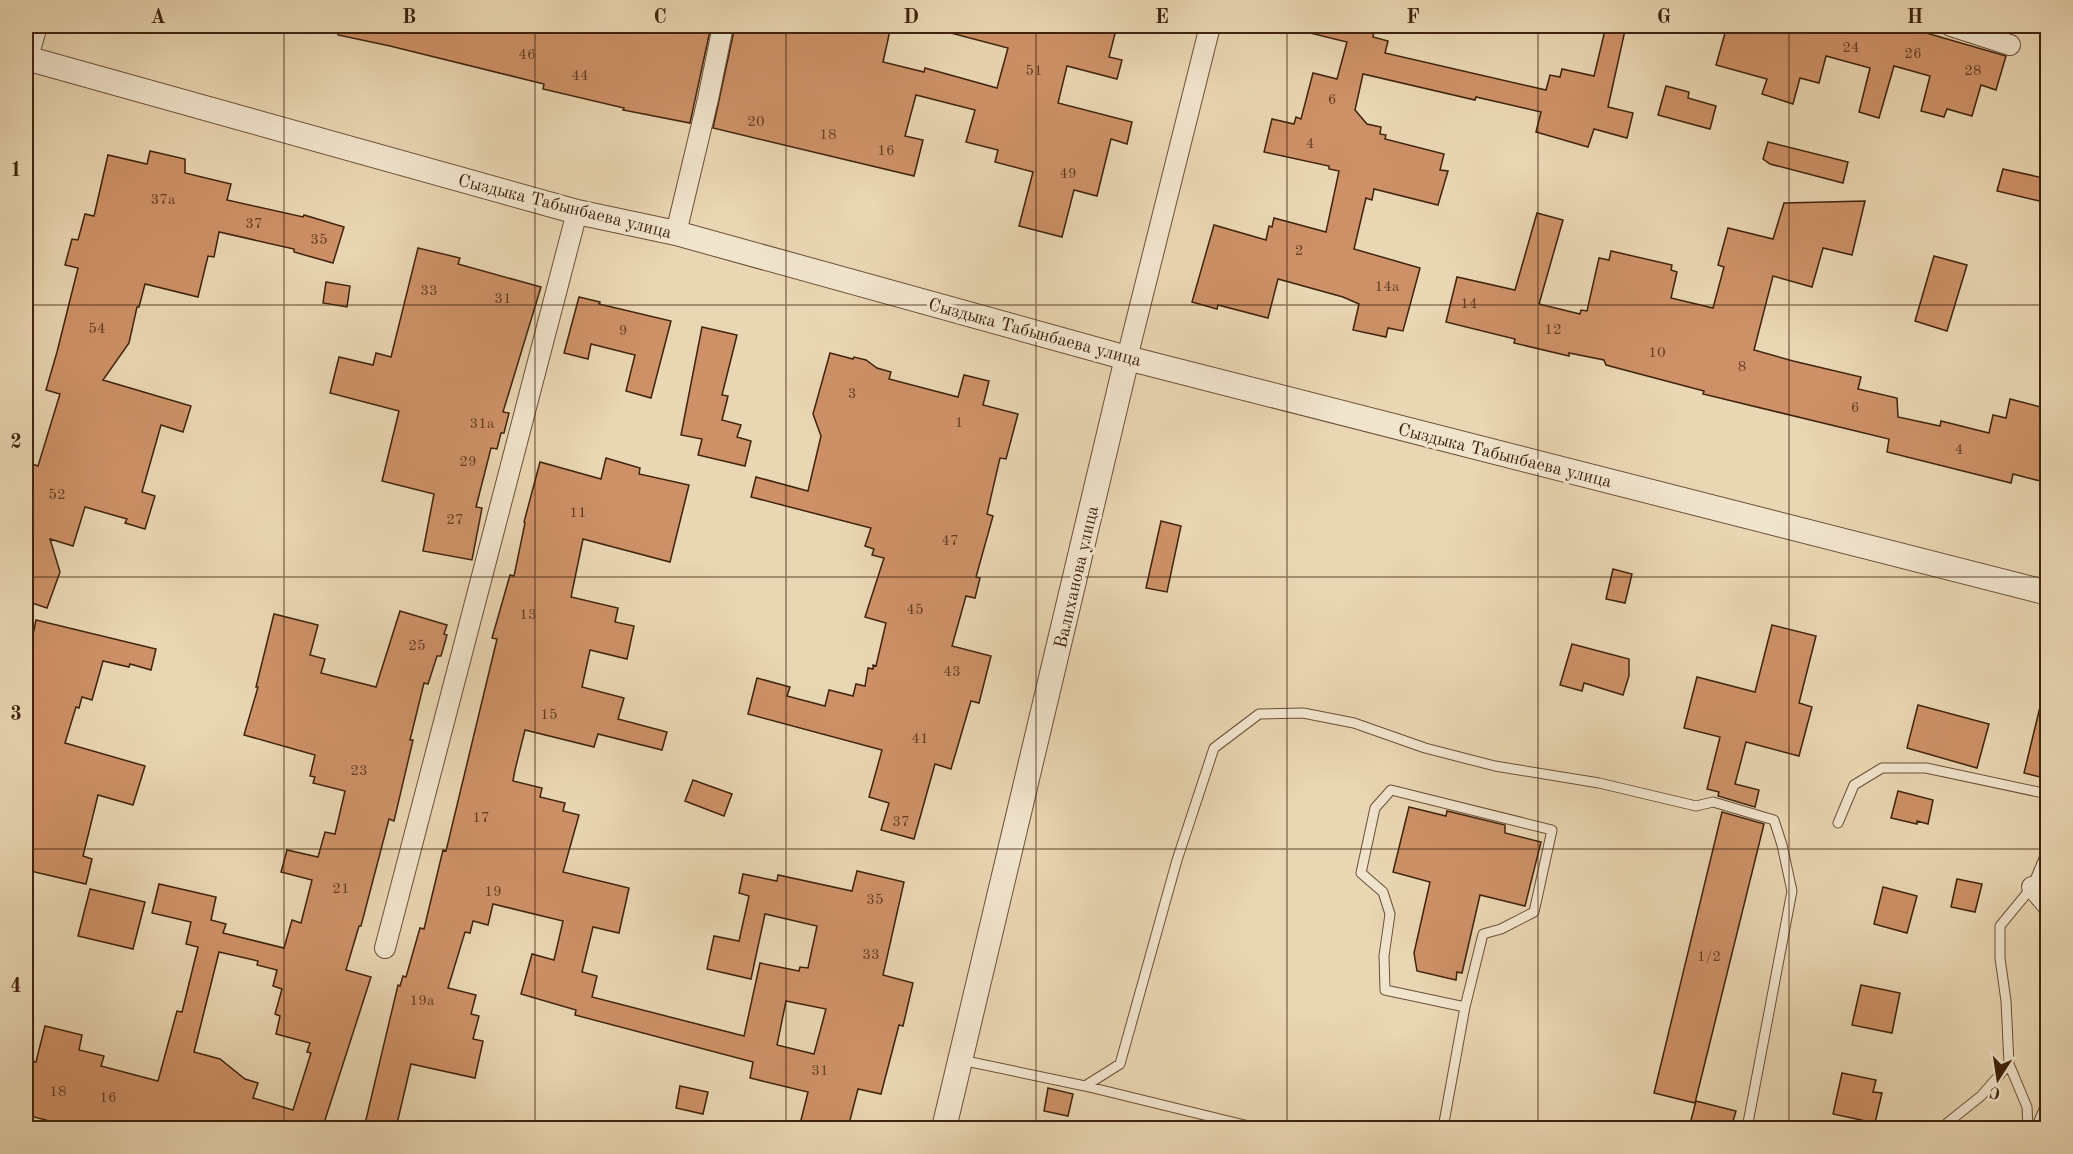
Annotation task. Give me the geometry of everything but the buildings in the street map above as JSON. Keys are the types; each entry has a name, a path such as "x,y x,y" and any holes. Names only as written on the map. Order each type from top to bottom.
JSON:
{"street":[{"path":"26,60 37,26"},
{"path":"676,233 723,26"},
{"name":"Валиханова улица","path":"944,1128 1127,358 1210,26"},
{"path":"1951,26 2010,45"},
{"name":"Сыздыка Табынбаева улица","path":"26,60 577,212 676,233 1127,358 2048,593"},
{"path":"385,948 577,212"},
{"path":"2031,887 2048,906"}],"lane":[{"path":"1085,1086 1120,1064 1177,860 1214,748 1259,714 1303,714 1354,723 1425,748 1496,766 1599,783 1696,806 1713,802 1774,820 1792,891 1747,1128"},
{"path":"1838,823 1854,785 1882,768 1926,768 2048,794"},
{"path":"1443,1128 1465,1006 1483,934 1501,929 1534,912 1552,830 1391,790 1375,808 1361,873 1383,892 1390,914 1384,956 1385,990 1465,1006"},
{"path":"2028,1128 2027,1107 2009,1064 2006,1001 2000,958 2000,926 2031,887 2048,849"},
{"path":"961,1060 1085,1086 1257,1128"},
{"path":"1941,1128 1981,1095 2009,1064"},
{"path":"2036,1128 2048,1100"}]}
